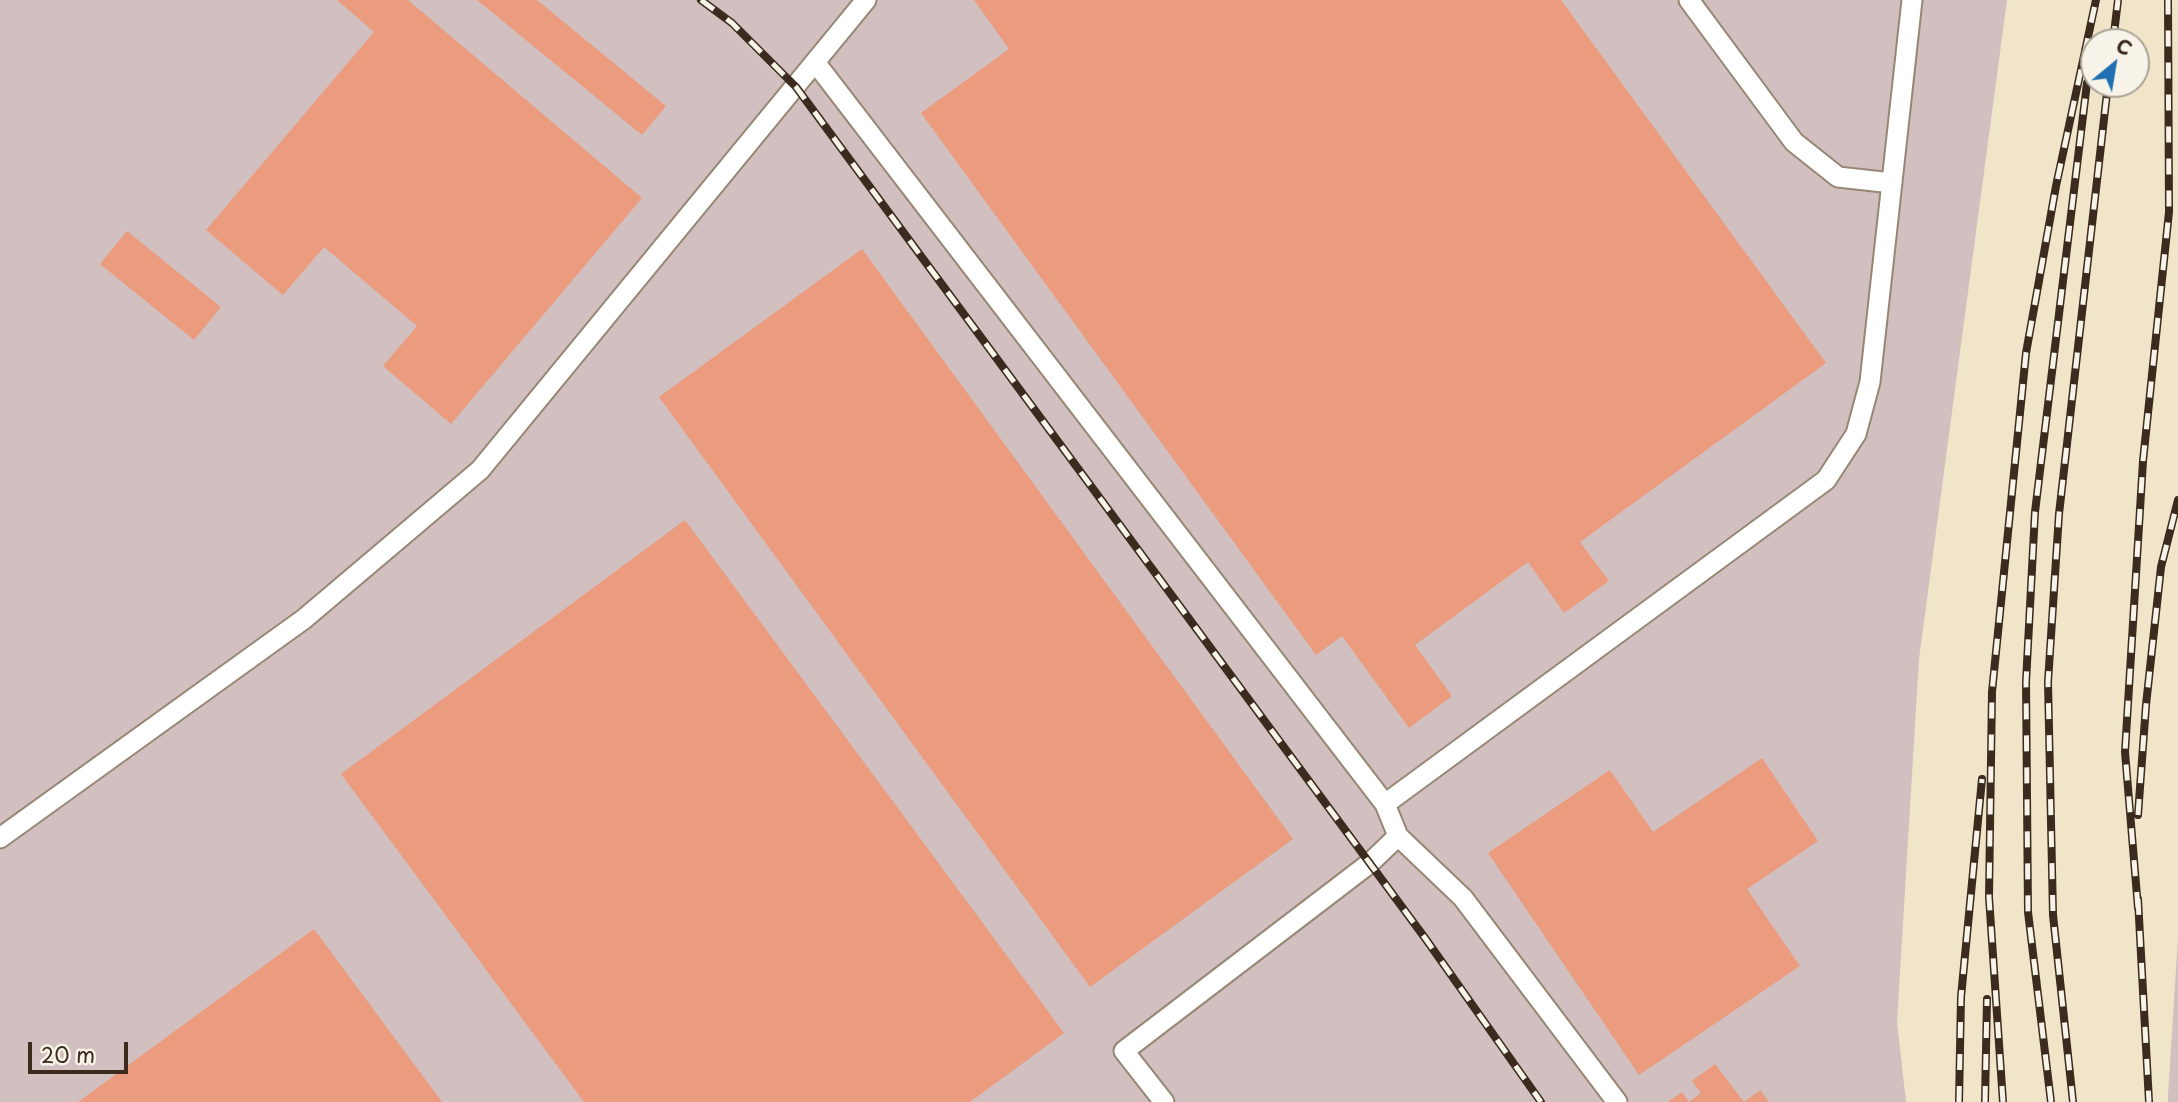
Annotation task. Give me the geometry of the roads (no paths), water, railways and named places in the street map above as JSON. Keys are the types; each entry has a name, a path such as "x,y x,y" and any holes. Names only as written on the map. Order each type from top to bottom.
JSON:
{"lane":[{"path":"0,838 304,619 480,470 866,0"},
{"path":"1689,0 1794,142 1838,177 1892,183"},
{"path":"1385,804 1826,480 1856,434 1870,382 1912,0"},
{"path":"815,62 1385,804 1398,836 1463,898 1617,1102"},
{"path":"1164,1102 1124,1051 1370,863 1398,836"}],"railway":[{"path":"701,0 732,23 796,87 1425,938 1541,1102"},
{"path":"2003,1102 1989,897 1992,692 2026,353 2056,186 2096,0"},
{"path":"2115,28 2118,0"},
{"path":"2138,908 2125,752 2143,461 2169,212 2168,0"},
{"path":"2051,1102 2028,912 2026,682 2035,512 2085,98"},
{"path":"2073,1102 2053,915 2048,682 2059,514 2106,98"},
{"path":"2138,815 2146,705 2161,567 2178,500"},
{"path":"1959,1102 1961,997 1982,779"},
{"path":"2138,899 2149,1102"},
{"path":"1985,1102 1987,999"}]}
